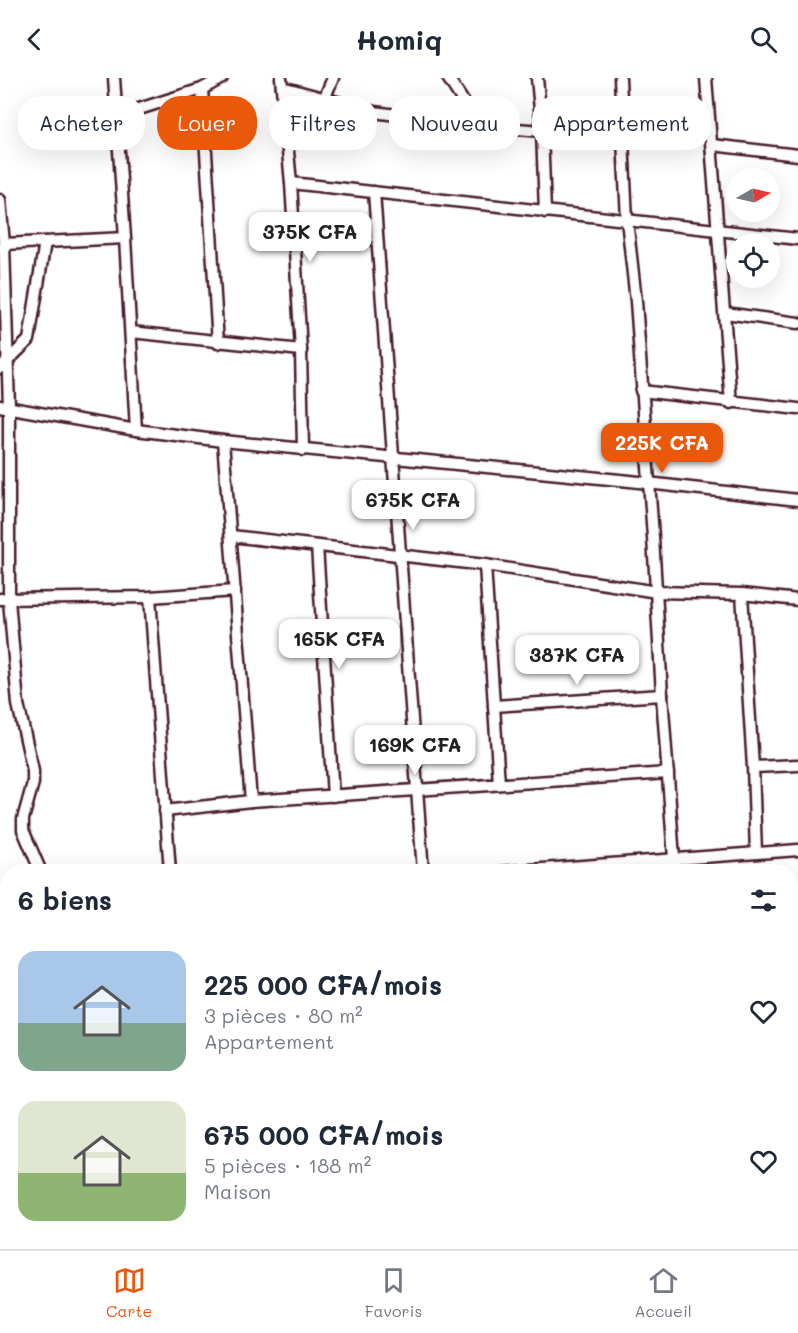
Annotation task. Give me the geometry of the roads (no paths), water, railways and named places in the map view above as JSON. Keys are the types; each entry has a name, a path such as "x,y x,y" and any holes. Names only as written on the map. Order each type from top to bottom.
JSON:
{"street":[{"path":"114,78 115,96"},
{"path":"145,107 201,88 222,78"},
{"path":"325,96 333,78"},
{"path":"448,78 460,96"},
{"path":"537,78 539,96"},
{"path":"620,78 627,220 636,301 675,864"},
{"path":"706,78 731,403"},
{"path":"303,450 301,350 291,183 282,83 316,96"},
{"path":"201,88 218,343"},
{"path":"712,146 798,155"},
{"path":"119,150 136,430"},
{"path":"543,150 545,212"},
{"path":"291,183 798,239"},
{"path":"374,192 422,864"},
{"path":"0,200 4,244 5,599 18,704 33,771 33,783 23,819 23,830 38,864"},
{"path":"4,244 125,238"},
{"path":"4,365 29,340 45,242"},
{"path":"725,313 798,323"},
{"path":"131,332 301,350"},
{"path":"641,391 798,409"},
{"path":"4,407 136,430 223,441 648,483 798,501"},
{"path":"223,441 251,801"},
{"path":"231,536 485,565 657,592 742,594 798,600"},
{"path":"317,546 333,796"},
{"path":"485,565 499,784"},
{"path":"5,599 150,597 235,591"},
{"path":"742,594 756,853"},
{"path":"150,597 169,864"},
{"path":"494,706 662,695"},
{"path":"753,767 798,765"},
{"path":"165,811 251,801 668,773"},
{"path":"601,864 798,850"}]}
